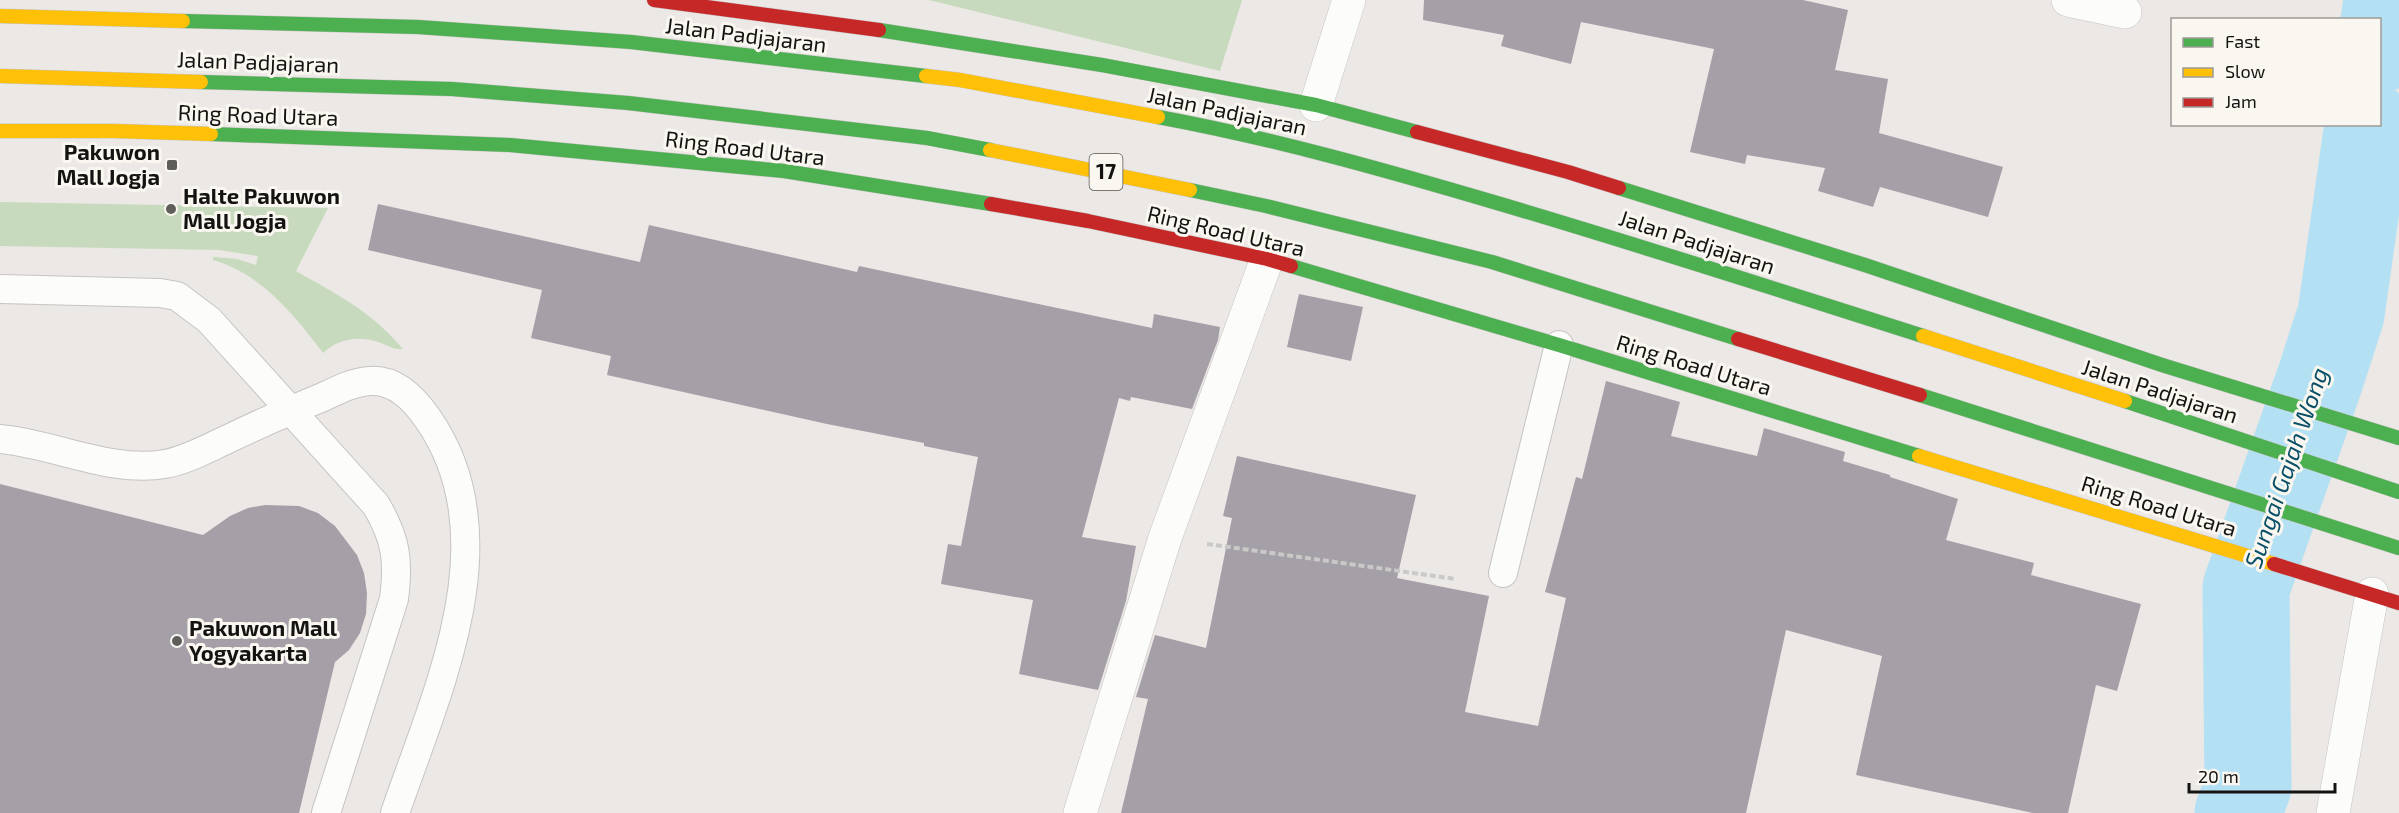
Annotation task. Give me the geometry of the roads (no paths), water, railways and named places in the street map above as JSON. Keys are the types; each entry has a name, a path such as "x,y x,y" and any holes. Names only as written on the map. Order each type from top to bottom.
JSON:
{"main road":[{"path":"654,0 962,42 1102,65 1316,105 1580,176 1876,268 2162,365 2399,438"},
{"name":"Jalan Padjajaran","path":"0,16 418,27 704,46 960,80 1234,131 1430,183 1620,239 2169,415 2399,492"},
{"name":"Jalan Padjajaran","path":"0,76 452,89 628,103 927,138 1091,169 1254,204 1492,262 2175,475 2399,548"},
{"name":"Ring Road Utara","path":"0,130 137,132 510,145 784,171 1088,221 1267,259 1559,345 2378,596"}],"street":[{"path":"1316,105 1349,0"},
{"path":"2068,0 2125,12"},
{"path":"1080,813 1165,538 1267,259"},
{"path":"2333,813 2378,596"}],"lane":[{"path":"0,289 160,293 177,296 209,320 376,506 388,525 396,547 397,575 394,599 326,813"},
{"path":"1503,573 1559,345"},
{"path":"0,439 124,464 146,466 167,464 188,457 354,384 372,381 391,385 409,396 437,433 459,490 465,536 465,576 451,650 395,813"}],"waterway":[{"name":"Sungai Gajah Wong","path":"2381,42 2387,0"},
{"name":"Sungai Gajah Wong","path":"2238,813 2248,786 2246,588 2341,314 2368,126"}],"place":[{"name":"Pakuwon Mall Jogja","path":"172,165"},
{"name":"Halte Pakuwon Mall Jogja","path":"171,209"},
{"name":"Pakuwon Mall Yogyakarta","path":"177,641"}]}
